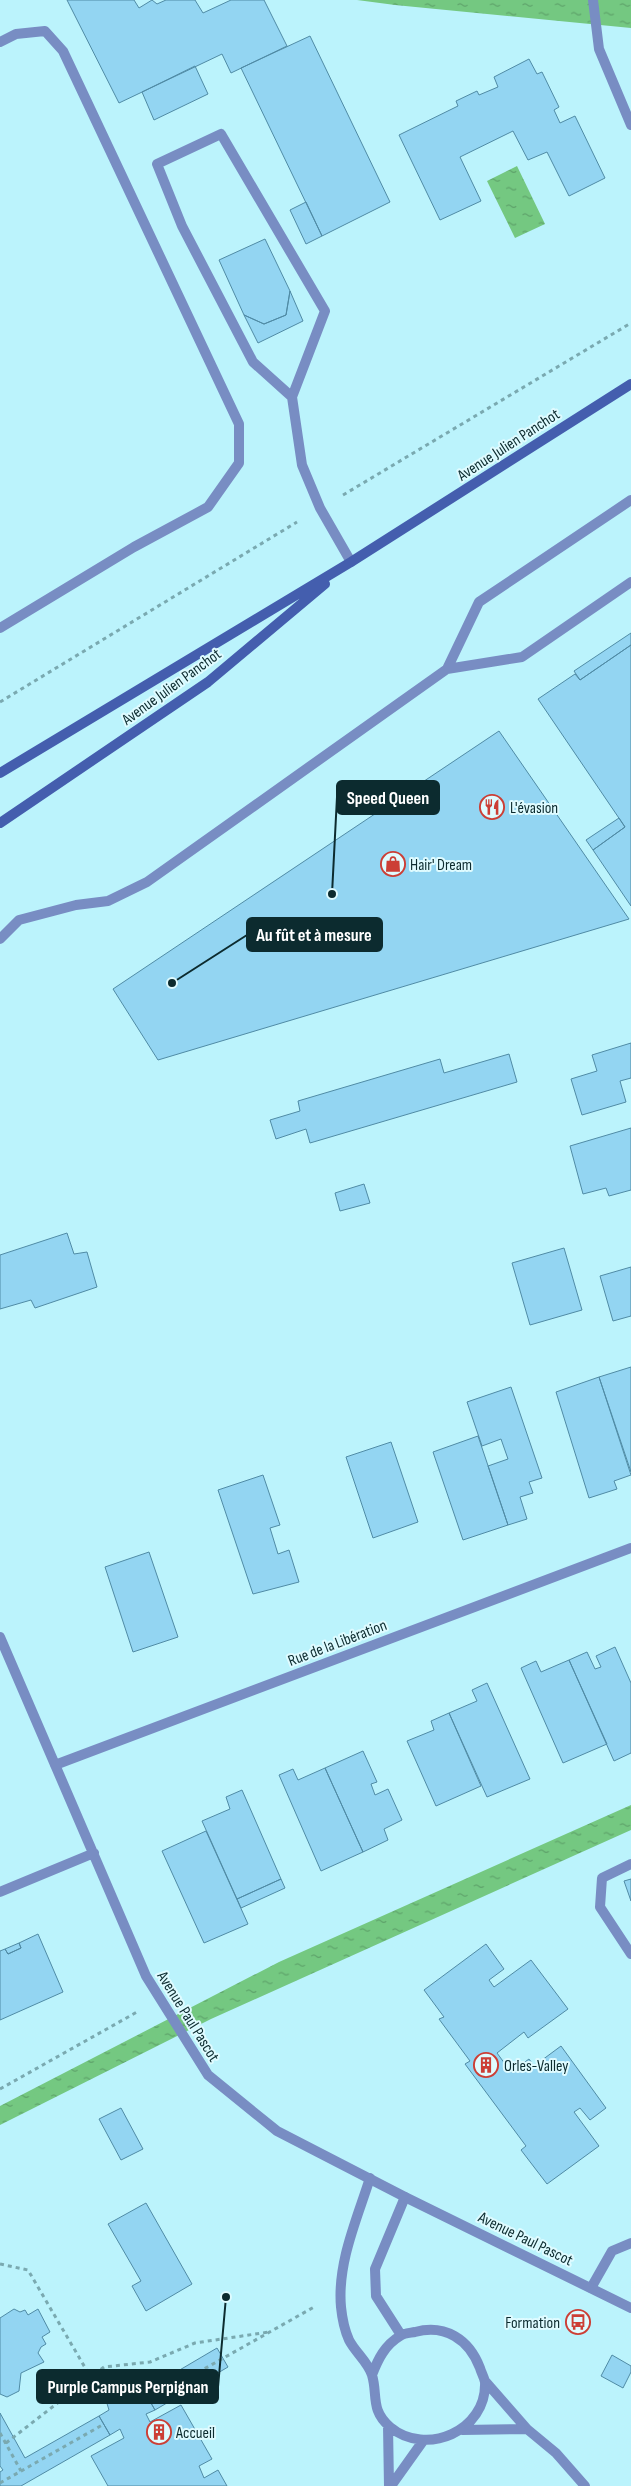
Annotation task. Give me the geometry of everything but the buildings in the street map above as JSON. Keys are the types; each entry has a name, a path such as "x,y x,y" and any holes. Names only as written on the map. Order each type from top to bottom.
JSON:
{"main road":[{"name":"Avenue Julien Panchot","path":"0,773 351,562 631,384"},
{"name":"Avenue Julien Panchot","path":"0,823 208,682 351,562"}],"street":[{"path":"593,0 599,49 631,125"},
{"path":"0,42 16,34 45,31 63,51 239,424 239,463 208,507 134,547 0,628"},
{"path":"292,397 253,362 182,226 157,164 220,134 325,311 292,397 302,465 320,508 351,562"},
{"path":"447,669 479,602 631,500"},
{"path":"0,939 19,920 76,905 108,901 147,882 447,669 522,658 631,582"},
{"name":"Rue de la Libération","path":"55,1765 631,1548"},
{"name":"Avenue Paul Pascot","path":"0,1637 146,1976 208,2075 277,2130 405,2197 631,2308"},
{"path":"0,1892 94,1853"},
{"path":"631,1864 602,1878 600,1907 631,1954"},
{"path":"370,2178 349,2242 342,2272 341,2307 349,2339 372,2375"},
{"path":"401,2335 376,2296 375,2269 405,2197"},
{"path":"591,2288 612,2250 631,2243"},
{"path":"527,2429 462,2430 423,2441 408,2438 388,2426 374,2404 372,2375 380,2354 401,2335 428,2328 453,2334 474,2352 485,2381 527,2429 556,2454 585,2486"},
{"path":"462,2430 479,2410 485,2381"},
{"path":"388,2426 390,2486"},
{"path":"390,2486 423,2441"}],"path":[{"path":"0,2089 160,1999"},
{"path":"0,2264 28,2270 90,2376"},
{"path":"149,2400 342,2292"},
{"path":"6,2443 104,2367 150,2362 195,2343 269,2332"},
{"path":"0,2483 104,2424"},
{"path":"0,2432 21,2471"}],"water":[{"path":"357,0 631,0 631,28 395,5"},
{"path":"517,166 545,224 515,238 487,181"},
{"path":"631,1805 631,1830 211,2019 0,2125 0,2106 279,1962"}],"place":[{"name":"L'évasion","path":"492,807"},
{"name":"Hair' Dream","path":"393,864"},
{"name":"Speed Queen","path":"332,894"},
{"name":"Au fût et à mesure","path":"172,983"},
{"name":"Orles-Valley","path":"486,2065"},
{"name":"Purple Campus Perpignan","path":"226,2297"},
{"name":"Formation","path":"578,2322"},
{"name":"Accueil","path":"159,2432"}]}
